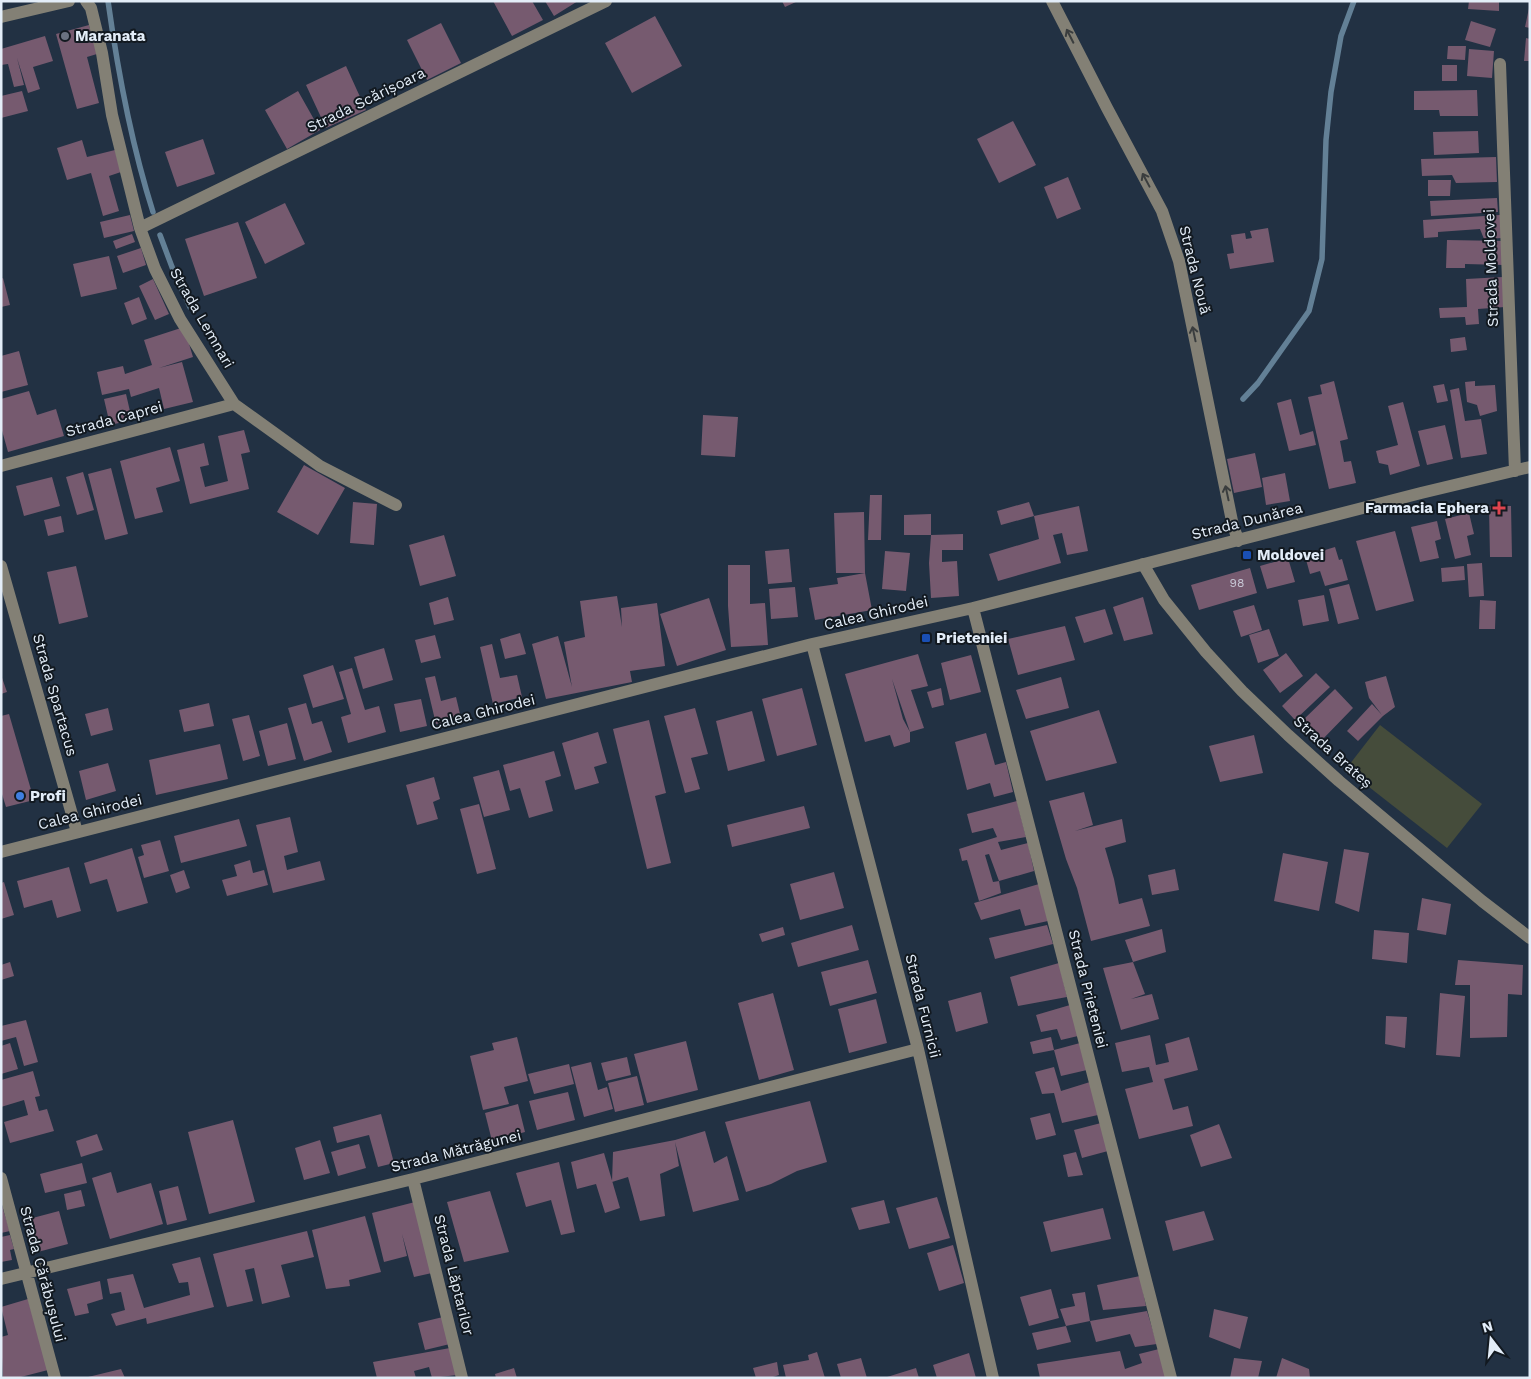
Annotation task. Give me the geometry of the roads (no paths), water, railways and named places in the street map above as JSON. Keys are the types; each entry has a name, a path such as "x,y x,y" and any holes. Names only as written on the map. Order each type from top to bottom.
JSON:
{"street":[{"path":"1,17 69,1"},
{"name":"Strada Lemnari","path":"86,1 92,8 112,114 140,228 155,269 180,319 234,404 320,466 396,505"},
{"name":"Strada Scărișoara","path":"140,228 606,1"},
{"name":"Strada Nouă","path":"1052,1 1162,211 1179,261 1232,521 1238,541"},
{"name":"Strada Moldovei","path":"1500,64 1515,471"},
{"name":"Strada Caprei","path":"1,466 234,404"},
{"name":"Strada Dunărea","path":"973,608 1421,493 1530,467"},
{"name":"Strada Brateș","path":"1142,564 1164,600 1206,652 1242,691 1339,781 1429,857 1530,938"},
{"name":"Strada Spartacus","path":"1,566 78,832"},
{"name":"Calea Ghirodei","path":"1,852 812,644 973,608"},
{"name":"Strada Prieteniei","path":"973,608 1171,1378"},
{"name":"Strada Furnicii","path":"812,644 918,1049 993,1378"},
{"name":"Strada Mătrăgunei","path":"1,1279 413,1180 918,1049"},
{"name":"Strada Cărăbușului","path":"1,1178 54,1378"},
{"name":"Strada Lăptarilor","path":"413,1180 462,1378"}],"waterway":[{"path":"108,1 126,108 153,212"},
{"path":"1243,399 1258,383 1309,311 1322,259 1326,140 1331,92 1341,36 1354,1"},
{"path":"160,235 190,307"}],"place":[{"name":"Maranata","path":"65,36"},
{"name":"Farmacia Ephera","path":"1499,508"},
{"name":"Moldovei","path":"1247,555"},
{"name":"Prieteniei","path":"926,638"},
{"name":"Profi","path":"20,796"}]}
